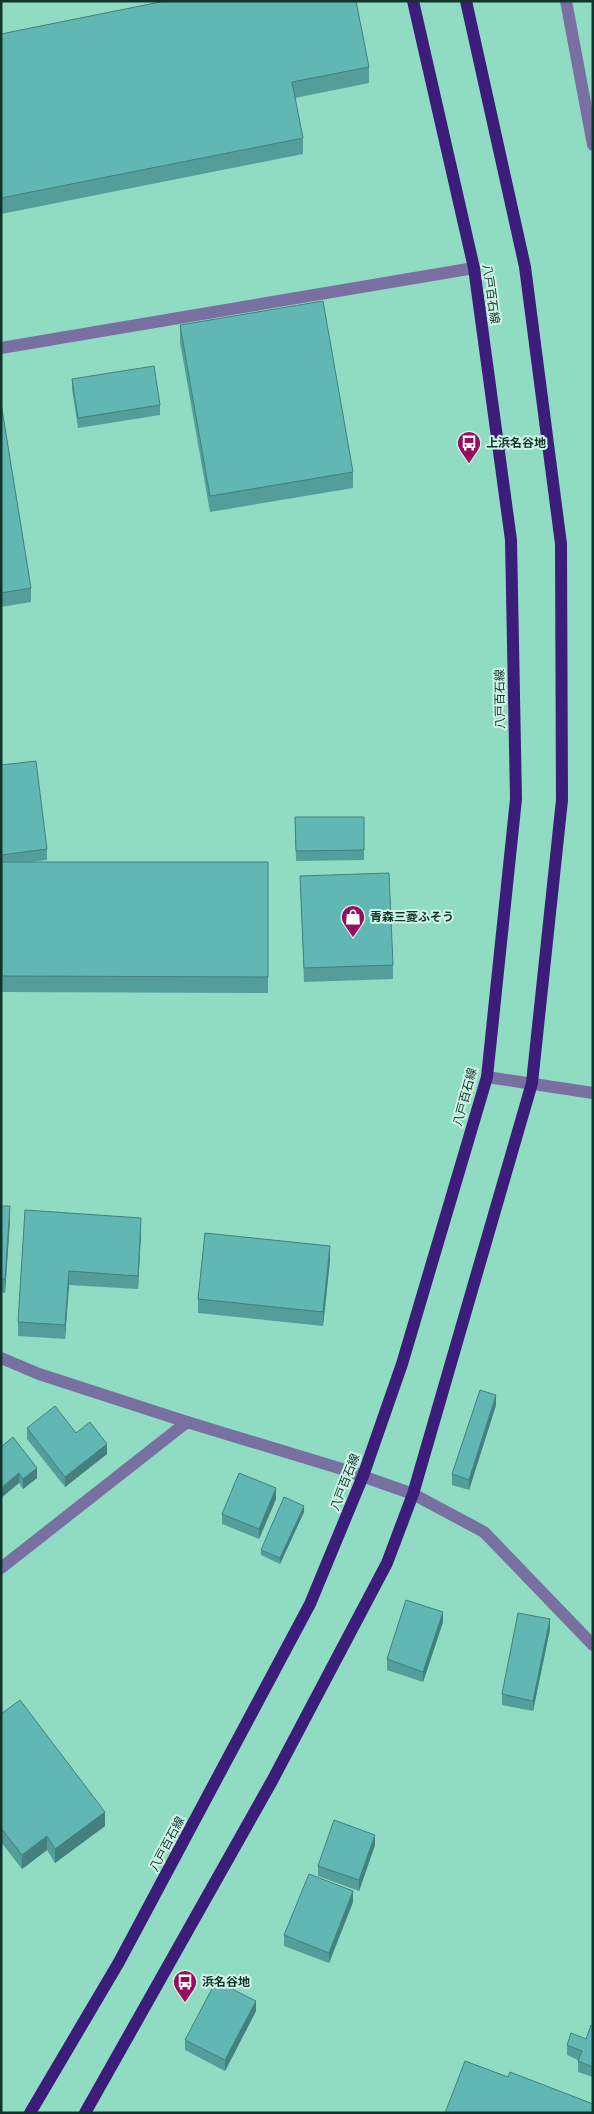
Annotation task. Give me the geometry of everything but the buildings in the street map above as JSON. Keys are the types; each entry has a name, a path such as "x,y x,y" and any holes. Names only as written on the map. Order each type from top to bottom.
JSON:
{"main road":[{"name":"八戸百石線","path":"30,2113 119,1962 310,1604 363,1476 402,1364 487,1077 516,799 511,540 474,268 413,1"},
{"path":"85,2113 276,1773 387,1563 413,1494 532,1083 562,800 561,544 525,267 466,1"}],"street":[{"path":"566,1 593,145"},
{"path":"1,348 474,268"},
{"path":"487,1077 593,1093"},
{"path":"1,1358 39,1374 363,1476 413,1494 484,1532 593,1645"},
{"path":"1,1568 188,1422"}],"place":[{"name":"上浜名谷地","path":"469,464"},
{"name":"青森三菱ふそう","path":"353,938"},
{"name":"浜名谷地","path":"185,2003"}]}
